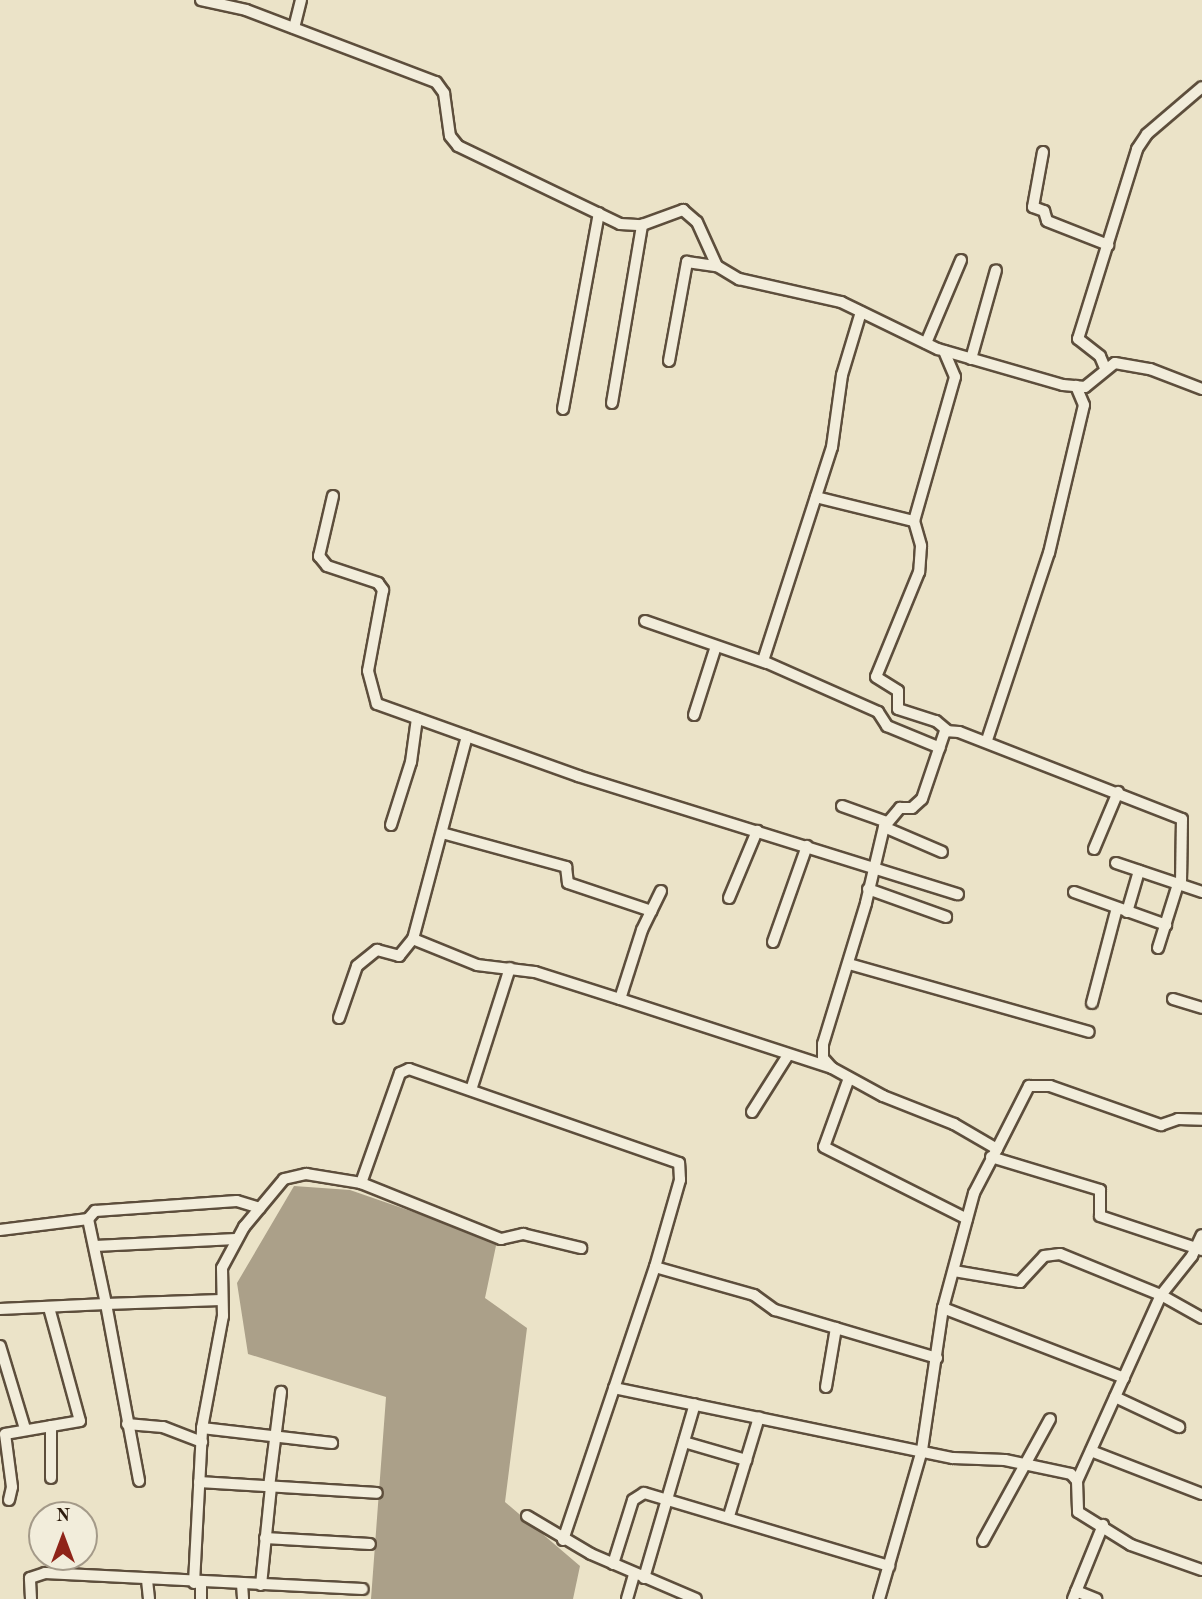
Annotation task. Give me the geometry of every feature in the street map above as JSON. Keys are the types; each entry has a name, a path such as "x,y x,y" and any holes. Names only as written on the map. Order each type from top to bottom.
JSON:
{"street":[{"path":"201,0 295,28 436,82 444,93 450,136 458,146 620,224 642,225 678,210 688,213 697,222 717,265"},
{"path":"295,28 301,0"},
{"path":"1105,368 1100,356 1078,339 1140,141 1202,87"},
{"path":"1043,152 1033,207 1044,211 1047,221 1108,245"},
{"path":"563,409 599,213"},
{"path":"612,403 642,225"},
{"path":"926,343 961,260"},
{"path":"669,361 687,262 717,265 739,279 841,302 944,351 1076,386 1085,387 1105,368 1115,363 1150,369 1202,388"},
{"path":"971,359 996,270"},
{"path":"766,663 763,656 832,447 842,374 861,312"},
{"path":"944,351 955,376 914,521 921,546 919,572 876,677 898,691 898,709 936,721 948,731 987,740 1031,762 1118,792 1182,820 1180,884 1158,948"},
{"path":"987,740 1049,553 1084,405 1076,386"},
{"path":"332,496 319,556 327,565 381,586 368,671 374,701 578,776 958,894"},
{"path":"816,497 914,521"},
{"path":"645,621 766,663 877,712 887,726 940,748"},
{"path":"694,715 716,646"},
{"path":"391,825 411,762 417,718"},
{"path":"832,1068 823,1058 823,1044 849,964 869,889 872,866 886,824 900,808 912,808 922,799 948,731"},
{"path":"339,1018 356,966 377,950 399,956 413,940 467,736"},
{"path":"1094,849 1118,792"},
{"path":"842,806 942,852"},
{"path":"729,898 757,831"},
{"path":"442,834 566,867 568,883 651,911"},
{"path":"773,942 807,846"},
{"path":"1116,863 1202,892"},
{"path":"1092,1003 1122,910 1139,871"},
{"path":"869,889 946,917"},
{"path":"620,999 651,911 662,891"},
{"path":"1074,892 1166,925"},
{"path":"413,940 477,965 546,974 832,1068 954,1124 994,1153 1100,1190 1100,1216 1199,1249"},
{"path":"849,964 1089,1032"},
{"path":"471,1090 510,968"},
{"path":"1173,999 1202,1008"},
{"path":"752,1112 788,1055"},
{"path":"361,1182 404,1070 471,1090 679,1163 680,1180 655,1267 563,1540"},
{"path":"849,1077 824,1147 967,1219"},
{"path":"881,1599 922,1450 943,1308 967,1219 994,1153 1029,1086 1062,1090 1161,1125 1178,1119 1202,1120"},
{"path":"201,1599 197,1583 201,1442 223,1316 220,1300 222,1268 236,1239 275,1187 293,1176 361,1182 501,1239 523,1234 581,1248"},
{"path":"0,1230 88,1219 95,1210 237,1200 260,1208"},
{"path":"88,1219 139,1481"},
{"path":"1202,1235 1199,1249 1161,1296 1077,1481 1076,1508 1131,1545 1202,1570"},
{"path":"95,1246 236,1239"},
{"path":"954,1272 1020,1282 1044,1256 1060,1254 1161,1296 1202,1318"},
{"path":"655,1267 721,1283 754,1295 775,1310 937,1358"},
{"path":"0,1309 220,1300"},
{"path":"9,1500 12,1487 5,1434 79,1419 49,1308"},
{"path":"943,1308 1124,1378"},
{"path":"826,1387 836,1328"},
{"path":"0,1346 25,1429"},
{"path":"614,1388 922,1450 1071,1474 1077,1481"},
{"path":"261,1585 281,1392"},
{"path":"1115,1397 1180,1427"},
{"path":"627,1599 639,1576 667,1497 695,1404"},
{"path":"729,1516 760,1417"},
{"path":"983,1541 1050,1419"},
{"path":"127,1424 163,1427 201,1442"},
{"path":"51,1426 51,1478"},
{"path":"202,1429 278,1440 332,1443"},
{"path":"684,1441 746,1460"},
{"path":"1091,1451 1202,1494"},
{"path":"199,1482 377,1493"},
{"path":"612,1564 633,1500 644,1493 667,1497 889,1566"},
{"path":"527,1516 563,1540 692,1598"},
{"path":"1096,1599 1074,1595 1103,1525"},
{"path":"265,1538 370,1544"},
{"path":"32,1599 30,1578 37,1574 261,1585 341,1594 363,1589"},
{"path":"147,1580 149,1599"},
{"path":"242,1584 243,1599"}],"shaded area":[{"path":"294,1186 350,1190 497,1241 485,1298 527,1328 505,1502 580,1566 573,1599 371,1599 386,1397 248,1354 237,1283"}]}
